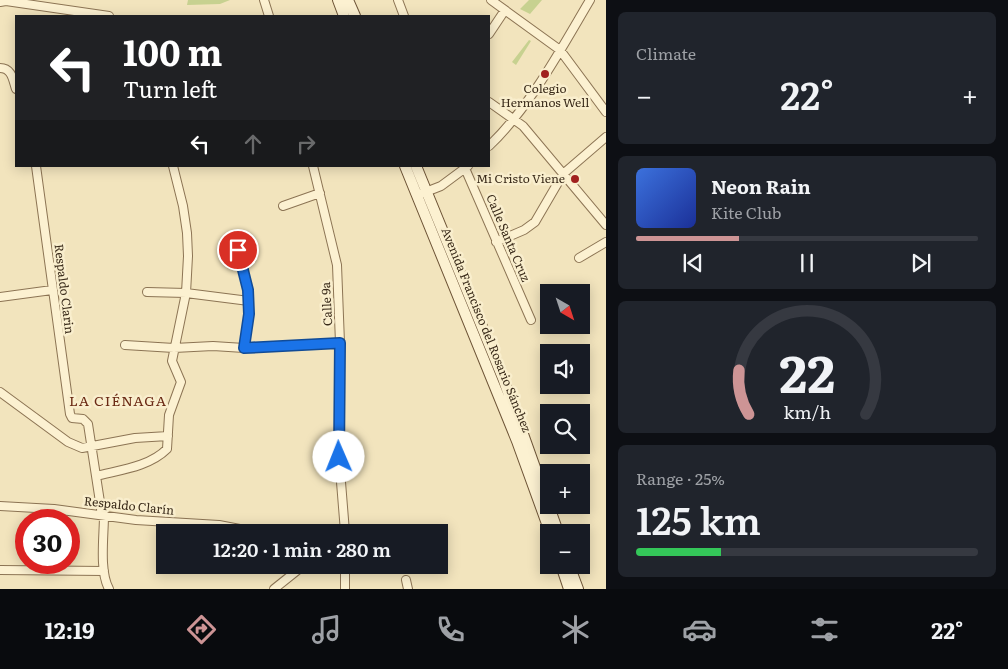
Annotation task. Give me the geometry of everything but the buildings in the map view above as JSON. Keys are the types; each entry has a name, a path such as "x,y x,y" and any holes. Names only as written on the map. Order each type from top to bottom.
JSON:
{"main road":[{"path":"338,0 344,15"},
{"path":"348,0 355,15"},
{"name":"Avenida Francisco del Rosario Sánchez","path":"407,167 422,193 521,439 540,494"},
{"name":"Avenida Francisco del Rosario Sánchez","path":"416,167 422,193"},
{"path":"564,574 569,589"},
{"path":"572,574 578,589"}],"street":[{"path":"0,2 6,0 103,15"},
{"path":"264,0 269,15"},
{"path":"398,0 404,15"},
{"path":"491,0 560,50 606,112"},
{"path":"490,145 515,119 590,0"},
{"path":"490,32 505,10"},
{"path":"0,68 10,72 15,86"},
{"path":"490,103 515,119 543,149 606,225"},
{"path":"496,242 524,230 535,222 563,174 606,137"},
{"name":"Respaldo Clarin","path":"36,167 70,414 72,418 83,420 88,424 91,447"},
{"path":"96,476 138,466 154,459 167,449 169,415 181,382 172,361 186,293 188,256 183,206 173,167"},
{"name":"Calle 9a","path":"313,167 336,265 340,343 339,457 344,524"},
{"path":"422,193 441,186 466,167"},
{"name":"Calle Santa Cruz","path":"466,167 496,242 531,320"},
{"path":"283,206 320,193"},
{"path":"579,258 606,242"},
{"path":"238,250 249,301 244,348"},
{"path":"0,297 52,290"},
{"path":"147,292 186,293 249,301"},
{"path":"125,345 174,348 213,346 244,348 340,343"},
{"path":"0,392 68,442 82,448 135,438 168,436"},
{"path":"91,447 103,515 104,571 106,584 109,589"},
{"name":"Respaldo Clarín","path":"0,506 54,509 136,520 202,524"},
{"path":"0,570 104,571"},
{"path":"274,589 293,574"},
{"path":"345,574 345,589"},
{"path":"406,580 408,589"}],"green space":[{"path":"188,0 230,0 220,4 187,5"},
{"path":"529,0 542,0 530,14 520,9"},
{"path":"529,40 531,41 516,65 512,62"}],"place":[{"name":"Colegio Hermanos Well","path":"545,74"},
{"name":"Mi Cristo Viene","path":"575,179"}],"district":[{"name":"LA CIÉNAGA","path":"118,401"}],"route":[{"path":"238,250 249,301 244,348 340,343 339,457"}]}
